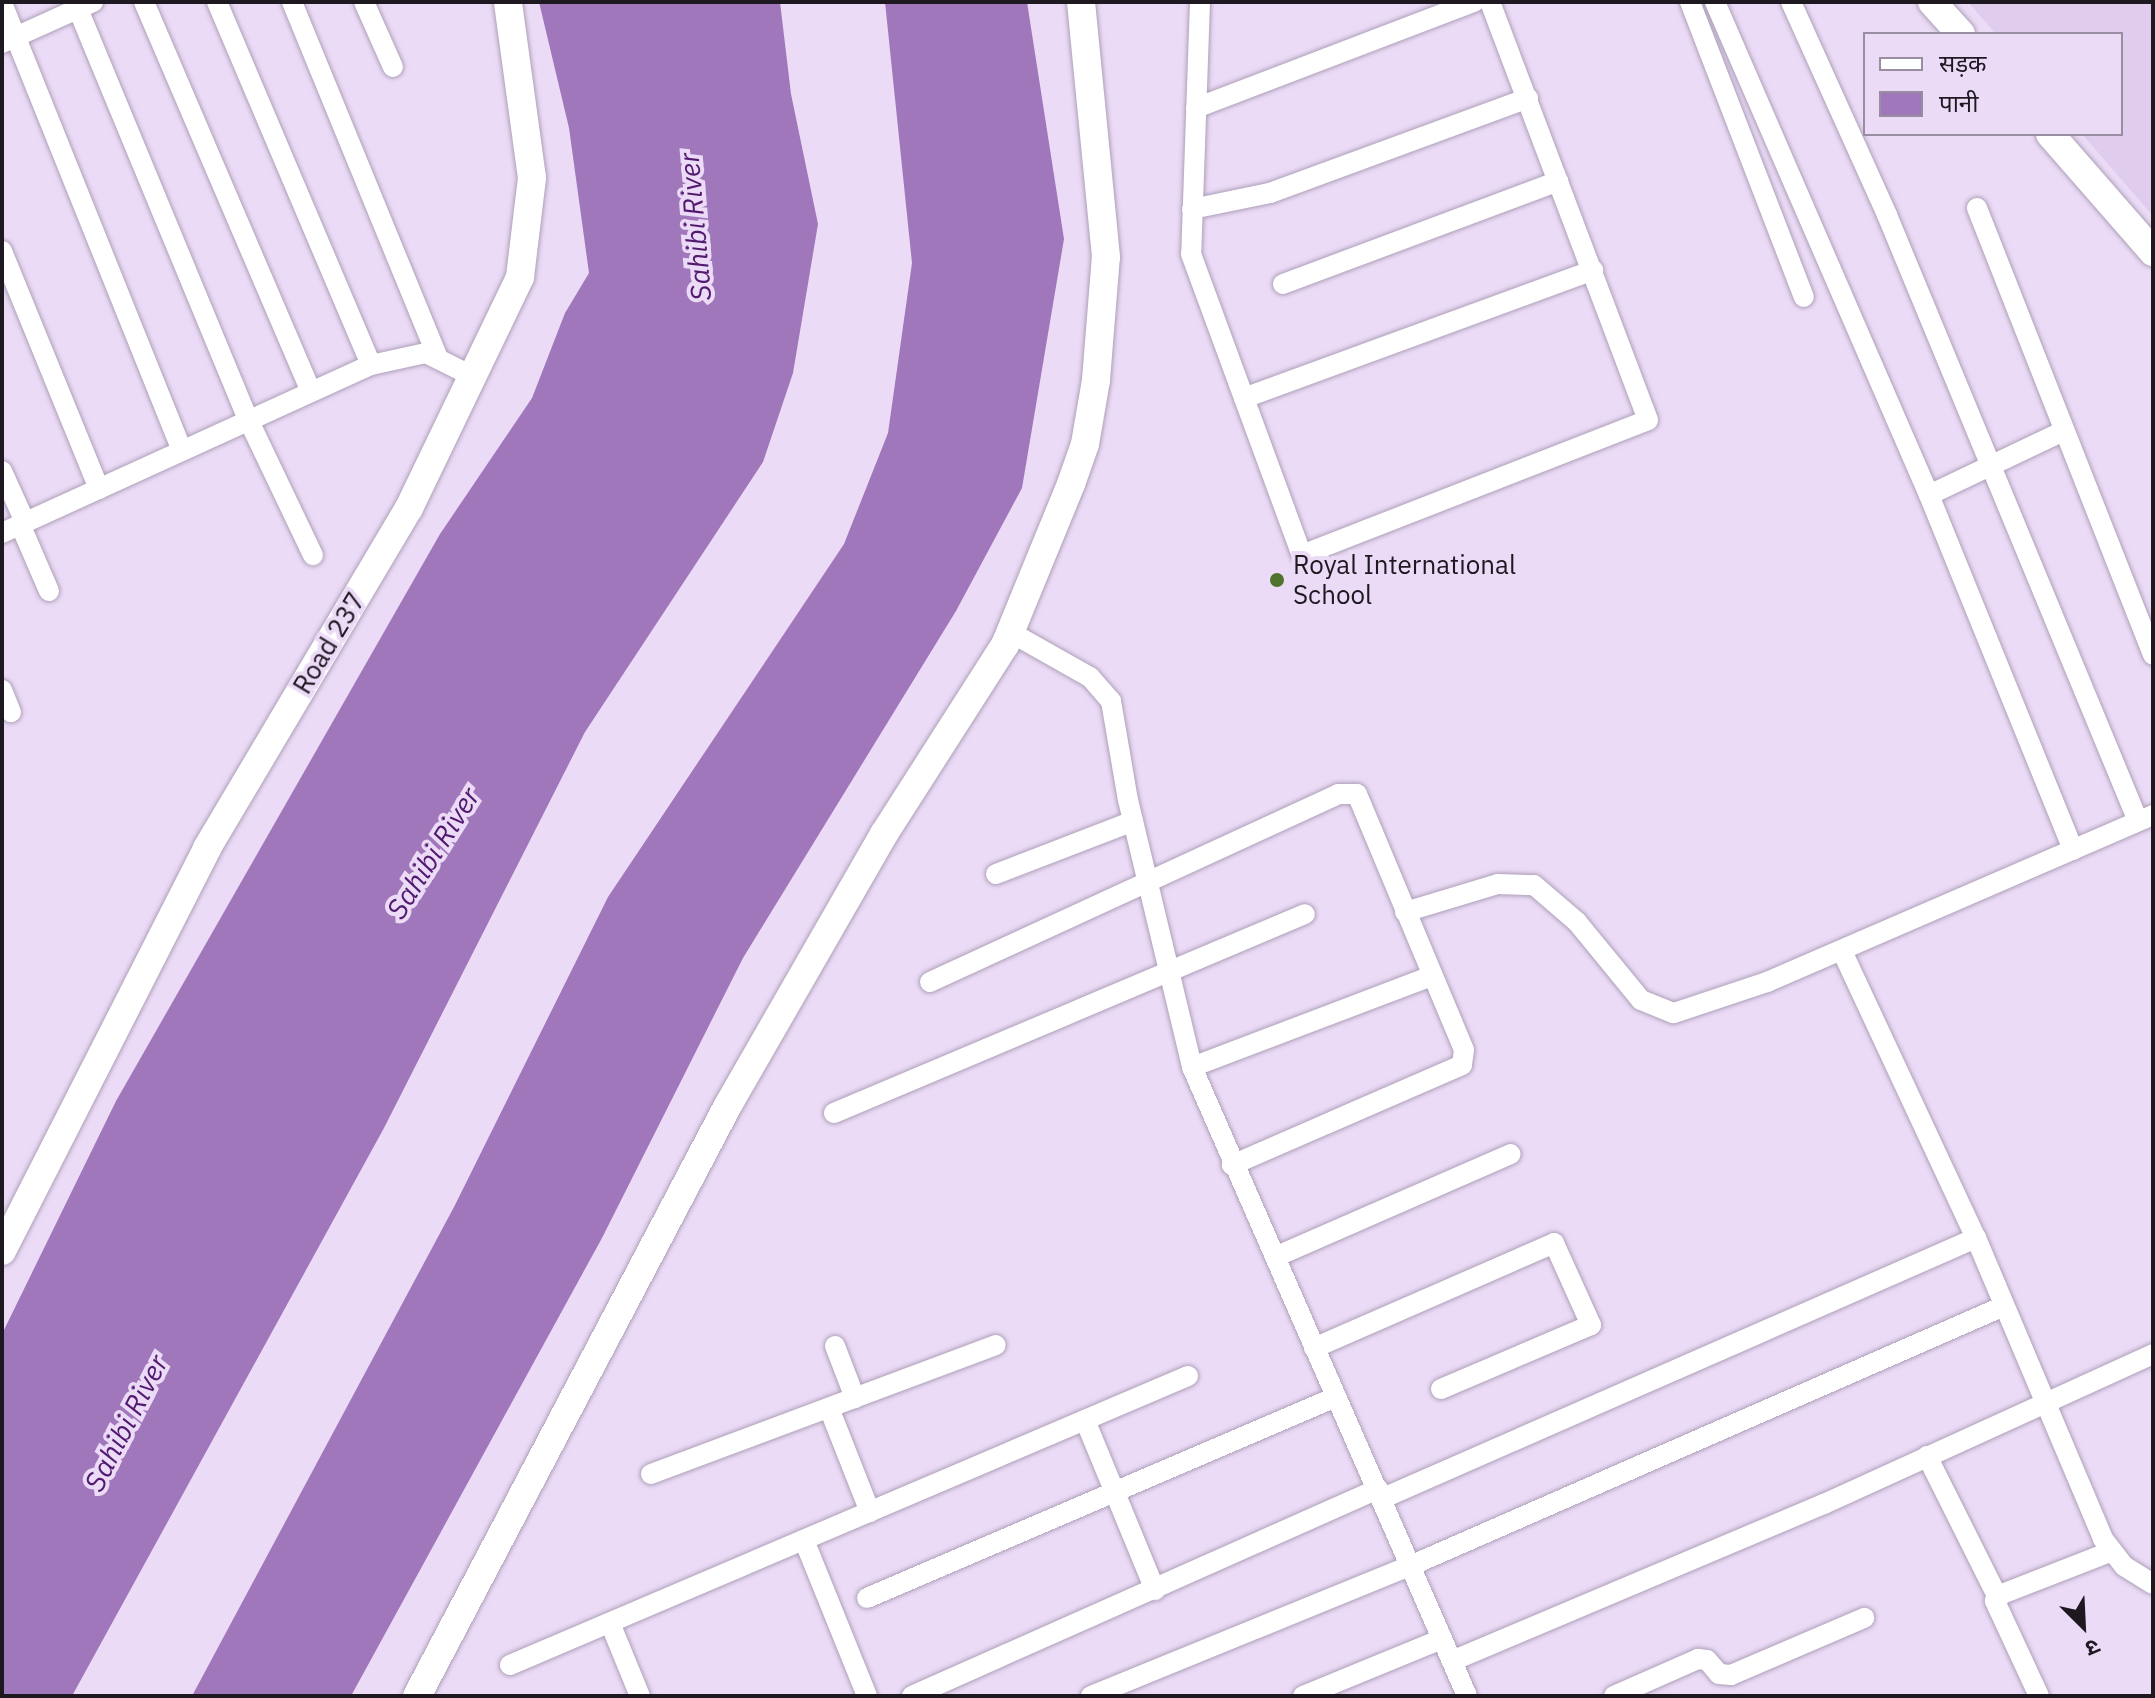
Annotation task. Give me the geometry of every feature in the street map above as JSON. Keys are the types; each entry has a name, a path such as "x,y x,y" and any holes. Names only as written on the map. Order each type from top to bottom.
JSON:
{"street":[{"path":"144,2 311,392"},
{"path":"217,2 371,365"},
{"path":"292,2 437,355 472,376"},
{"path":"364,2 393,67"},
{"name":"Road 237","path":"2,1251 207,848 409,508 520,277 532,178 508,2"},
{"path":"417,1696 727,1107 884,834 1010,632 1085,444 1104,318 1098,151 1081,2"},
{"path":"1200,2 1191,254 1302,555 1648,420 1490,2"},
{"path":"1196,108 1474,2"},
{"path":"1690,2 1804,297"},
{"path":"1715,2 1929,495 2073,850"},
{"path":"1405,912 1498,884 1534,885 1577,922 1641,1000 1674,1013 1842,951 2145,818 1988,470 1887,215 1791,2"},
{"path":"1932,2 1959,32"},
{"path":"2,3 9,40 181,449"},
{"path":"9,40 85,5 248,419 313,555"},
{"path":"1192,209 1270,193 1528,98"},
{"path":"2052,136 2153,252"},
{"path":"1283,284 1558,181"},
{"path":"1977,208 2153,655"},
{"path":"2,251 99,489"},
{"path":"1244,398 1593,270"},
{"path":"16,527 181,449 371,365 437,355"},
{"path":"1929,495 1988,470 2064,431"},
{"path":"2,471 16,527 49,591"},
{"path":"1010,632 1105,689 1111,701 1133,821 1192,1067 1232,1165 1467,1696"},
{"path":"2,690 11,712"},
{"path":"930,982 1147,880 1349,792 1362,803 1464,1050 1462,1065 1232,1165"},
{"path":"996,874 1133,821"},
{"path":"834,1113 1168,969 1305,914"},
{"path":"1842,951 1976,1238 2043,1402 2110,1552 2153,1584"},
{"path":"1192,1067 1431,976"},
{"path":"1275,1257 1511,1154"},
{"path":"912,1696 1976,1238"},
{"path":"1314,1348 1554,1243 1591,1325 1441,1389"},
{"path":"1091,1696 1410,1566 2004,1306"},
{"path":"651,1474 996,1345"},
{"path":"835,1346 855,1398"},
{"path":"1452,1661 1927,1456 2153,1354"},
{"path":"510,1665 1188,1376"},
{"path":"867,1598 1336,1397"},
{"path":"829,1408 870,1512"},
{"path":"1085,1420 1155,1590"},
{"path":"1927,1456 1998,1598 1996,1607 2039,1696"},
{"path":"804,1540 867,1696"},
{"path":"1998,1598 2110,1552"},
{"path":"1614,1696 1698,1659 1707,1660 1719,1674 1731,1675 1864,1618"},
{"path":"610,1623 640,1696"},
{"path":"1303,1696 1442,1639"}],"shaded area":[{"path":"1968,2 2153,2 2153,216 2084,136 2123,136 2123,32 1994,32"}],"water":[{"name":"Sahibi River","path":"539,2 780,2 791,94 818,224 793,373 763,462 585,732 384,1128 72,1696 2,1696 2,1334 116,1101 440,534 532,398 565,313 589,273 569,128"},
{"path":"885,2 1027,2 1064,239 1022,488 956,611 743,958 602,1238 351,1696 192,1696 454,1207 608,897 844,544 888,433 912,263"}],"place":[{"name":"Royal International School","path":"1277,580"}]}
